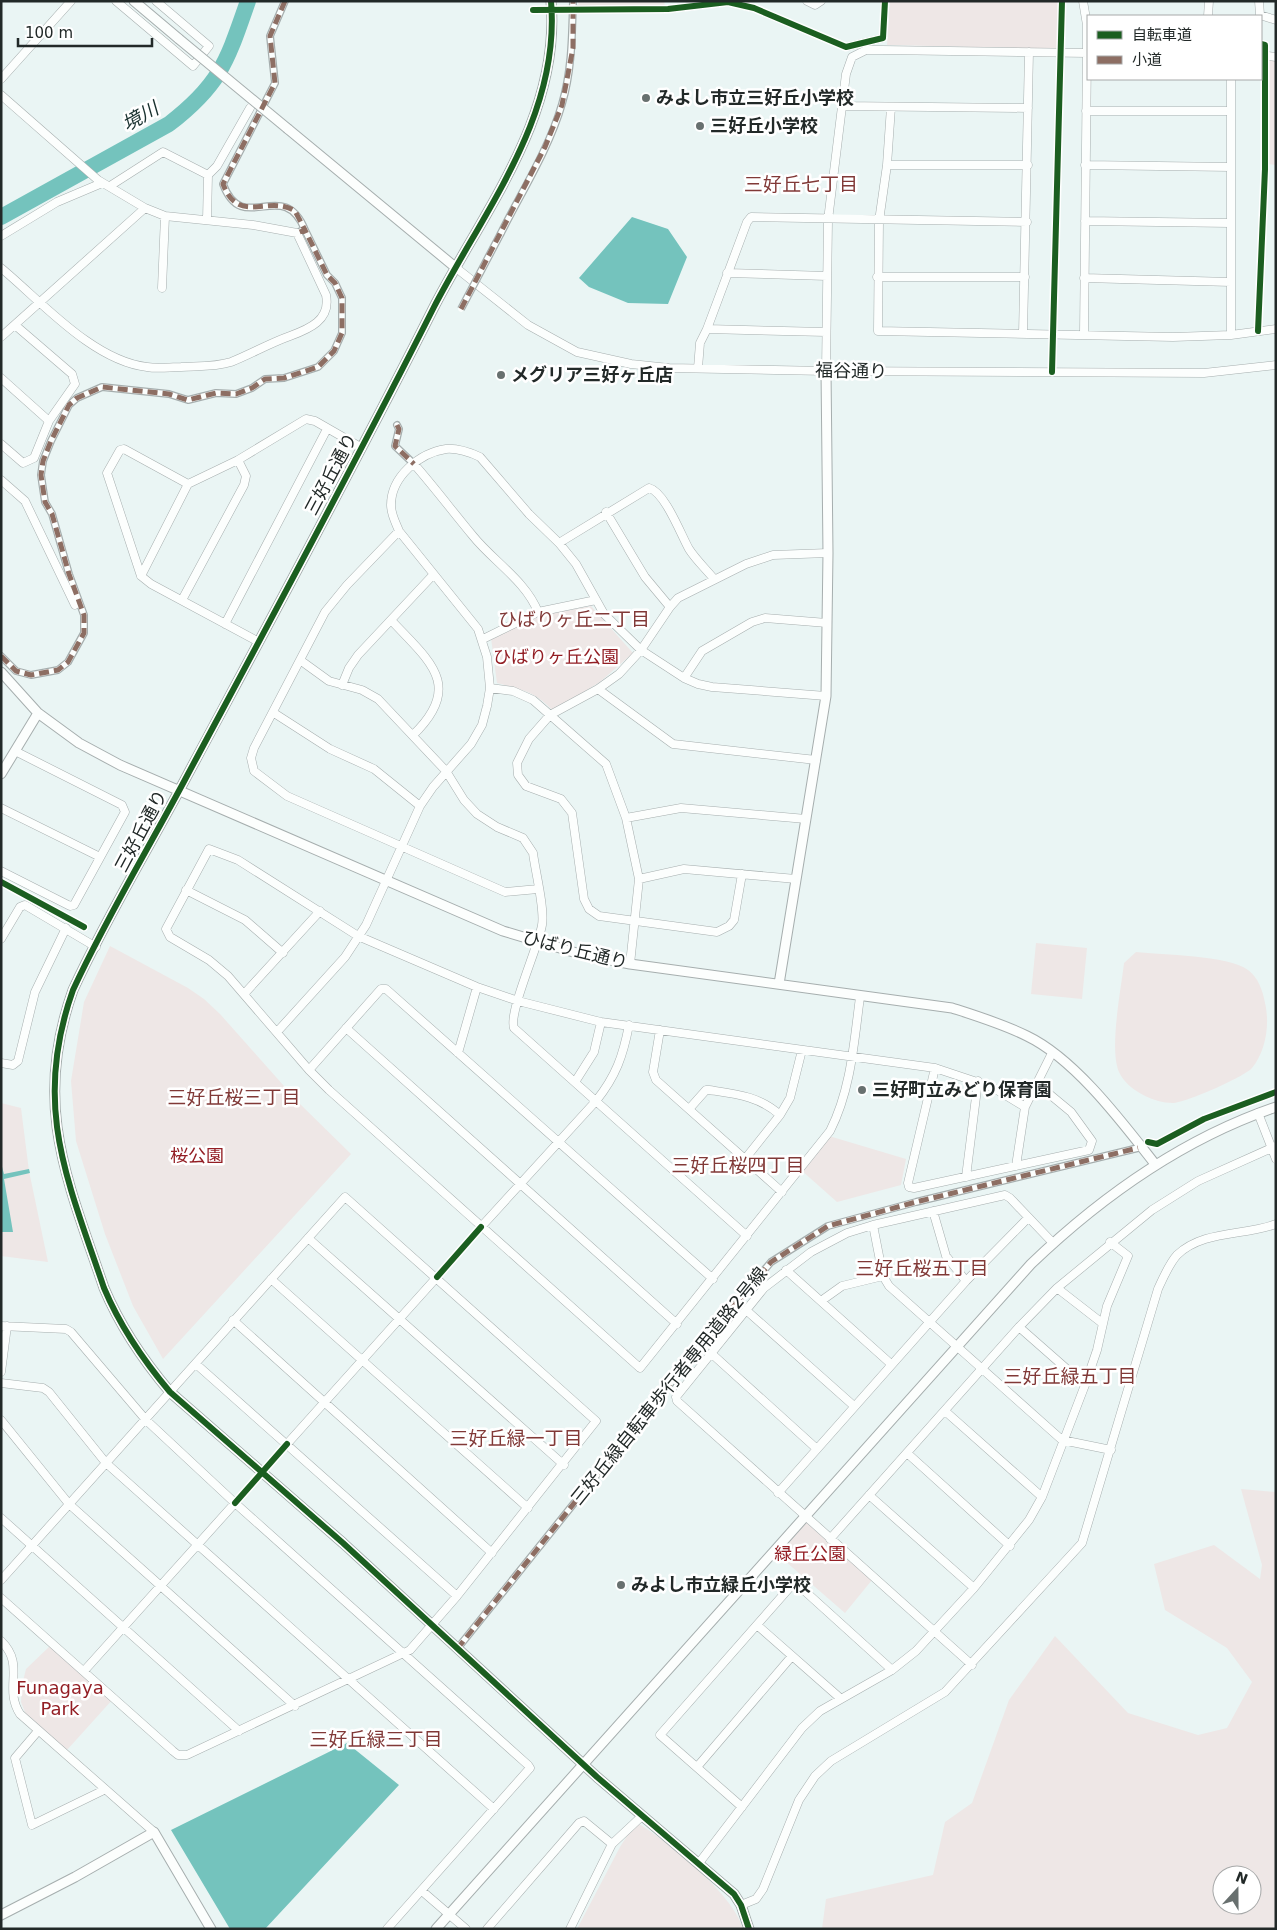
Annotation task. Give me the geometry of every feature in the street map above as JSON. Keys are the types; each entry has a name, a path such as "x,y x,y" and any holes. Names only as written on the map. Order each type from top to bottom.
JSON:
{"street":[{"path":"1,79 71,1"},
{"path":"116,1 193,66 209,46 156,1"},
{"path":"134,1 455,267"},
{"path":"1,268 82,338 110,355 132,364 147,367 203,366 230,362 270,343 306,330 323,316 327,306 326,296 301,231 299,216 288,207 281,205 250,208 240,206 228,197 223,184 275,83 270,36 285,1"},
{"name":"三好丘通り","path":"551,1 550,58 540,105 520,149 455,267 362,448 73,990 59,1036 54,1078 57,1134 64,1167 110,1304 146,1363 170,1392 343,1543 583,1764 734,1894 741,1905 750,1929"},
{"path":"461,309 545,147 562,105 573,48 573,1"},
{"path":"807,1 815,5 821,1"},
{"path":"882,50 885,1"},
{"path":"1083,1 1087,20"},
{"path":"1208,15 1209,1"},
{"path":"1259,1 1260,15"},
{"path":"573,9 668,9 728,2 754,8 856,54"},
{"path":"1262,16 1276,20"},
{"path":"846,48 883,38"},
{"path":"779,984 826,696 828,553 826,332 828,220 847,66 856,54 866,50 1087,53"},
{"path":"1023,334 1027,222 1029,52"},
{"path":"1262,55 1276,56"},
{"path":"1084,334 1087,80"},
{"path":"1231,80 1231,335"},
{"path":"1,95 100,181 145,208 165,216 301,231"},
{"path":"842,106 1028,108"},
{"path":"207,220 208,175 217,166 250,108"},
{"path":"891,108 887,165 879,221 878,331 1084,334 1173,338 1231,335 1276,329"},
{"path":"1086,111 1232,110"},
{"path":"110,186 163,152 208,175"},
{"path":"887,165 1028,165"},
{"path":"1085,165 1231,167"},
{"path":"1,236 57,202 100,181"},
{"path":"1,337 41,304 145,208"},
{"path":"162,288 165,216"},
{"path":"698,368 700,343 747,222 751,218 1027,222"},
{"path":"1085,221 1230,223"},
{"path":"1,656 16,672 31,675 58,670 68,662 84,633 84,615 69,574 52,514 45,502 42,474 43,461 69,405 77,398 102,387 169,394 188,400 216,393 236,394 252,388 265,379 284,378 318,367 334,351 342,333 342,298 335,283 327,275 301,231"},
{"name":"福谷通り","path":"455,267 528,325 577,352 631,364 698,368 826,371 1204,373 1276,365"},
{"path":"727,273 827,276"},
{"path":"877,277 1025,278"},
{"path":"1084,278 1231,282"},
{"path":"1,444 23,463 34,458 49,421 75,384 72,374 15,325"},
{"path":"707,329 826,332"},
{"path":"1,378 49,421"},
{"path":"140,576 188,484 238,460 306,419 315,421 362,448"},
{"path":"397,425 399,429 395,446 445,499 473,537 525,590 538,612"},
{"path":"225,624 328,429"},
{"path":"188,484 124,449 120,450 107,473 140,576 259,642"},
{"path":"277,1032 340,963 358,936 375,909 420,806 478,733 484,719 490,688 483,639 470,616 433,575 399,531 392,513 392,496 395,484 414,464 436,451 448,449 460,450 480,457 529,514 559,543 576,564 596,600 612,623 641,650 684,678 712,687 826,696"},
{"path":"182,600 244,485 246,476 238,460"},
{"path":"1,480 25,501 74,605"},
{"path":"559,543 606,512 649,488 653,489 668,508 690,550 714,579"},
{"path":"606,512 645,577 670,607"},
{"path":"399,531 347,585 325,612 251,754 252,766 258,776 296,801 402,848 505,892 538,889"},
{"path":"742,874 736,918 724,929 711,931 599,916 589,909 583,894 572,813 561,799 526,786 518,775 517,763 529,739 550,715 615,678 641,650 678,598 746,564 773,555 828,553"},
{"path":"342,685 353,662 433,575"},
{"path":"483,639 538,612 596,600"},
{"path":"684,678 702,652 752,622 765,618 827,623"},
{"path":"391,620 430,662 438,681 437,699 431,716 413,735"},
{"path":"300,660 329,681 362,690 378,700 446,771 464,800 477,814 528,843 533,853 542,924 518,1001 512,1024 514,1028 747,1236"},
{"name":"ひばり丘通り","path":"1,672 38,713 79,744 179,792 471,919 536,943 630,964 860,997 952,1008 992,1021 1028,1036 1052,1052 1096,1091 1155,1164"},
{"path":"490,688 504,689 522,694 533,700 606,764 626,818 639,879 630,964"},
{"path":"598,689 673,744 816,760"},
{"path":"1,774 38,713"},
{"path":"274,713 330,749 374,769 420,806"},
{"path":"1,871 70,906 74,905 125,812 124,808 16,751"},
{"path":"1,808 100,857"},
{"path":"626,818 680,808 806,819"},
{"path":"860,997 852,1057 843,1102 834,1124 822,1144 644,1366 640,1368 481,1227 309,1070 245,993 209,960 168,935 166,927 210,849 238,860 358,936 477,987 518,1001 601,1022 629,1025 802,1050 852,1057 935,1068 978,1081 1004,1092 1026,1107"},
{"path":"639,879 684,869 796,879"},
{"path":"186,890 245,920 283,953"},
{"path":"1,938 23,905 66,928 96,947"},
{"path":"245,993 320,911"},
{"path":"1,1062 12,1065 18,1061 34,992 66,928"},
{"path":"458,1053 477,987"},
{"path":"309,1070 383,988 713,1279"},
{"path":"574,1082 594,1052 601,1022"},
{"path":"481,1227 557,1141 596,1101 616,1072 629,1025"},
{"path":"346,1028 677,1324"},
{"path":"660,1030 654,1076 782,1192"},
{"path":"746,1159 780,1115 793,1092 802,1050"},
{"path":"1016,1166 1026,1107 1052,1052"},
{"path":"935,1068 908,1183 909,1187 914,1188 1089,1150 1092,1146 1092,1141 1071,1112 1036,1083"},
{"path":"966,1177 978,1081"},
{"path":"690,1108 706,1090 709,1090 752,1098 780,1115"},
{"path":"436,1929 955,1347 1013,1283 1053,1243 1101,1202 1155,1164 1258,1113 1276,1107"},
{"path":"1258,1113 1274,1146 1276,1159"},
{"path":"830,1539 1019,1327 1057,1288 1110,1242 1152,1210 1198,1181 1274,1146"},
{"name":"三好丘緑自転車歩行者専用道路2号線","path":"457,1649 717,1324 771,1262 828,1226 916,1202 1138,1148"},
{"path":"972,1665 676,1401 676,1397 764,1288 786,1270 829,1241 873,1225 1005,1195 1053,1243"},
{"path":"1,1580 342,1199 349,1198 594,1418 595,1425 564,1465 457,1596 410,1650 350,1680 187,1755 178,1755 1,1598"},
{"path":"933,1211 946,1256 966,1281"},
{"path":"778,1493 966,1281 1028,1218"},
{"path":"741,1905 756,1899 763,1889 799,1800 815,1776 832,1761 945,1692 972,1665 1082,1543 1158,1289 1176,1256 1191,1244 1209,1238 1260,1230 1276,1224"},
{"path":"873,1225 883,1276 888,1286 1062,1440 1110,1450"},
{"path":"308,1238 564,1465"},
{"path":"699,1863 802,1728 820,1711 892,1670 916,1650 974,1588 1030,1520 1042,1497 1062,1440 1085,1385 1097,1350 1102,1323 1128,1256 1110,1242"},
{"path":"786,1270 892,1364"},
{"path":"821,1301 842,1286 883,1276"},
{"path":"287,1444 436,1277"},
{"path":"271,1279 528,1508"},
{"path":"1057,1288 1102,1323"},
{"path":"746,1310 854,1406"},
{"path":"234,1320 492,1553"},
{"path":"1,1372 4,1326 69,1330 146,1420 235,1503 528,1765 530,1768 387,1929"},
{"path":"1019,1327 1085,1385"},
{"path":"712,1354 817,1448"},
{"path":"196,1364 457,1596"},
{"path":"1,1383 43,1388 49,1392 106,1463 494,1808"},
{"path":"945,1411 1042,1497"},
{"path":"1,1420 69,1504 294,1706"},
{"path":"907,1453 1010,1546"},
{"path":"869,1495 974,1588"},
{"path":"84,1671 235,1503"},
{"path":"1,1518 31,1547 239,1731"},
{"path":"742,1807 660,1736 791,1586 797,1584 892,1670"},
{"path":"757,1625 840,1698"},
{"path":"1,1641 11,1651 14,1660 12,1697 15,1706 38,1731 154,1832 211,1929"},
{"path":"697,1767 792,1656"},
{"path":"38,1731 15,1758 32,1825 104,1790"},
{"path":"570,1929 612,1844 642,1816"},
{"path":"486,1929 579,1823 584,1821 612,1844"},
{"path":"1,1915 75,1877 154,1832"},
{"path":"422,1890 466,1929"}],"green space":[{"path":"578,1 664,1 665,6 579,9"},
{"path":"890,1 1059,1 1058,49 887,45"},
{"path":"1269,60 1276,61 1276,165 1268,164"},
{"name":"ひばりヶ丘公園","path":"591,606 633,653 600,682 553,711 534,695 497,683 491,638 543,615"},
{"path":"1036,943 1087,948 1082,999 1031,994"},
{"name":"桜公園","path":"110,946 188,988 204,999 220,1014 300,1104 351,1154 163,1359 133,1306 105,1234 76,1141 71,1081 84,1002"},
{"path":"1136,952 1194,956 1226,961 1239,965 1252,973 1261,989 1265,1003 1267,1028 1261,1054 1252,1068 1214,1089 1173,1103 1150,1098 1128,1084 1119,1072 1116,1062 1115,1035 1124,963"},
{"path":"1,1103 21,1108 29,1171 48,1262 1,1256"},
{"path":"829,1136 906,1159 901,1185 837,1202 801,1170"},
{"path":"1241,1489 1276,1492 1276,1929 822,1929 826,1899 933,1875 945,1822 972,1803 1009,1700 1055,1636 1128,1713 1198,1735 1227,1728 1252,1682 1227,1648 1165,1610 1154,1564 1214,1545 1260,1579 1262,1565"},
{"name":"緑丘公園","path":"806,1520 872,1580 845,1613 777,1554"},
{"name":"Funagaya Park","path":"51,1645 113,1699 67,1750 26,1715 21,1702 22,1685 26,1669"},
{"path":"636,1822 681,1855 713,1885 727,1900 737,1915 743,1929 577,1929 620,1847"}],"water":[{"path":"632,217 668,229 687,257 668,304 628,303 589,287 579,278"},
{"path":"1,1163 4,1174 29,1169 30,1173 4,1179 13,1232 1,1232"},
{"path":"347,1743 399,1785 265,1929 230,1929 171,1830"}],"waterway":[{"name":"境川","path":"1,217 169,124 186,110 200,96 220,70 234,40 248,1"}],"marked path":[{"path":"285,1 270,36 275,83 223,184 230,197 237,204 246,207 285,207 295,211 305,230 297,233"},
{"path":"461,309 545,147 562,105 573,48 573,1"},
{"path":"1,656 16,671 31,675 58,670 68,662 84,633 84,615 69,574 52,514 45,502 41,475 43,461 69,405 77,398 102,387 169,394 188,400 216,393 236,394 252,388 265,379 284,378 318,367 334,351 342,333 342,298 335,283 327,275 305,230"},
{"path":"397,425 399,429 395,446 414,464"},
{"path":"457,1649 706,1339 771,1262 828,1226 916,1202 1138,1148"}],"cycle path":[{"path":"551,1 551,43 544,84 532,123 515,161 434,307 313,541 86,962 73,990 61,1031 55,1070 55,1106 59,1141 67,1176 104,1288 117,1316 133,1342 170,1392 343,1543 597,1777 734,1894 741,1905 749,1929"},
{"path":"533,10 668,9 728,2 754,8 846,47 883,38 885,1"},
{"path":"1052,372 1062,1"},
{"path":"1258,331 1265,169 1265,45 1262,44"},
{"path":"1,882 84,927"},
{"path":"1148,1142 1157,1144 1204,1119 1276,1092"},
{"path":"437,1277 481,1227"},
{"path":"235,1503 287,1444"}],"place":[{"name":"みよし市立三好丘小学校","path":"646,98"},
{"name":"三好丘小学校","path":"700,126"},
{"name":"メグリア三好ヶ丘店","path":"501,375"},
{"name":"三好町立みどり保育園","path":"862,1090"},
{"name":"みよし市立緑丘小学校","path":"621,1585"}],"district":[{"name":"三好丘七丁目","path":"801,184"},
{"name":"ひばりヶ丘二丁目","path":"574,619"},
{"name":"三好丘桜三丁目","path":"234,1097"},
{"name":"三好丘桜四丁目","path":"738,1165"},
{"name":"三好丘桜五丁目","path":"922,1268"},
{"name":"三好丘緑五丁目","path":"1070,1376"},
{"name":"三好丘緑一丁目","path":"516,1438"},
{"name":"三好丘緑三丁目","path":"376,1739"}]}
